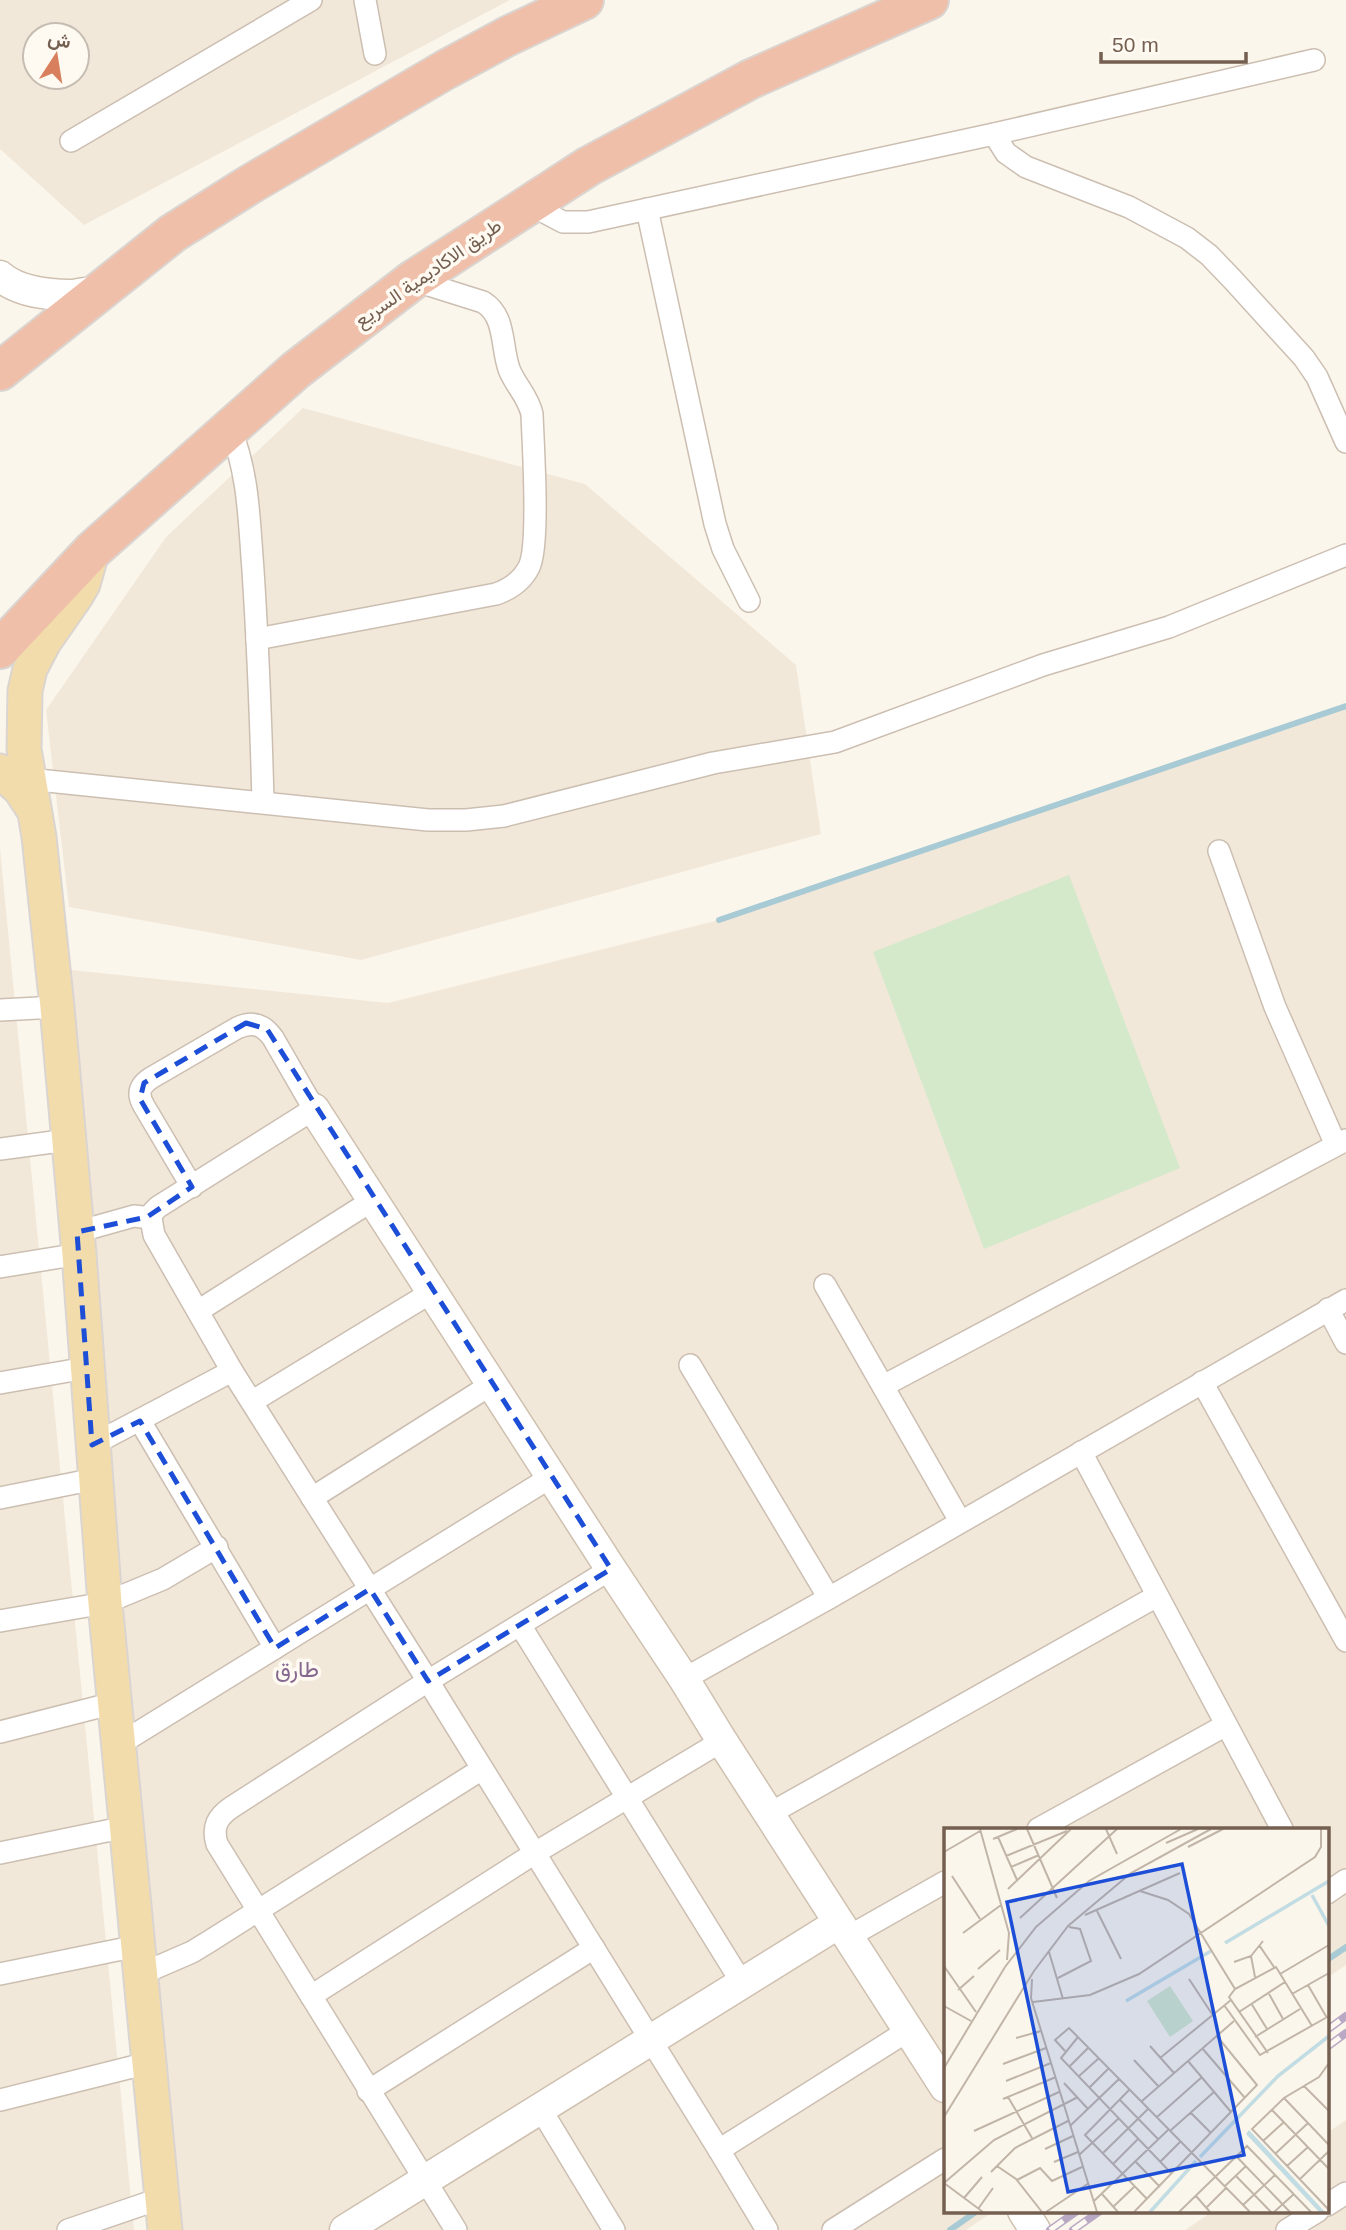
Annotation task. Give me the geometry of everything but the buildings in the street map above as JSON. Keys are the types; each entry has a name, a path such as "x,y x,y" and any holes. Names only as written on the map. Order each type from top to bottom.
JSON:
{"highway":[{"path":"0,370 173,233 249,185 445,70 584,0"},
{"name":"طريق الاكاديمية السريع","path":"0,649 93,550 296,370 413,279 589,166 751,79 929,0"}],"main road":[{"path":"93,550 83,584 44,642 30,669 23,714 24,749 14,775 36,814 57,1007 105,1603 164,2214"}],"street":[{"path":"71,141 311,0"},
{"path":"365,0 375,54"},
{"path":"529,204 563,222 575,223 993,134 1314,60"},
{"path":"993,134 1006,153 1016,161 1140,213 1187,238 1209,256 1304,358 1317,377 1346,442"},
{"path":"647,209 715,524 723,549 749,601"},
{"path":"0,276 17,286 40,292 73,295 98,292"},
{"path":"257,639 496,594 516,584 530,565 534,543 531,414 528,402 508,366 499,320 493,309 483,302 413,279"},
{"path":"230,428 239,448 246,477 264,802"},
{"path":"14,775 428,820 504,816 713,764 835,743 1043,665 1169,627 1346,555"},
{"path":"883,1385 1341,1143 1275,1007 1219,851"},
{"path":"0,1010 57,1007"},
{"path":"192,1187 140,1099 139,1090 150,1078 237,1028 246,1023 257,1024 267,1029 273,1038 314,1110 944,2085"},
{"path":"314,1110 158,1207 151,1219 154,1235 232,1371 536,1853 767,2230"},
{"path":"0,1149 68,1140"},
{"path":"198,1311 373,1200"},
{"path":"0,1267 78,1243 134,1216 151,1219"},
{"path":"825,1285 960,1521"},
{"path":"253,1401 432,1292"},
{"path":"684,1679 1337,1305 1346,1343"},
{"path":"690,1365 829,1598"},
{"path":"0,1383 86,1368"},
{"path":"92,1446 232,1371"},
{"path":"1202,1382 1346,1641"},
{"path":"312,1498 492,1384"},
{"path":"140,1421 217,1546 275,1648"},
{"path":"1081,1452 1281,1828"},
{"path":"118,1745 551,1477"},
{"path":"0,1498 95,1479"},
{"path":"0,1621 105,1603 163,1579 217,1546"},
{"path":"456,2230 217,1844 214,1834 216,1823 221,1814 428,1681 611,1569"},
{"path":"769,1814 1157,1596"},
{"path":"520,1625 742,1983"},
{"path":"0,1732 114,1703"},
{"path":"1040,1828 1226,1725"},
{"path":"312,1996 536,1853 722,1741"},
{"path":"0,1974 138,1961 192,1952 482,1769"},
{"path":"0,1853 126,1827"},
{"path":"1328,1892 1346,1880"},
{"path":"345,2230 742,1983 944,1882"},
{"path":"368,2091 594,1948"},
{"path":"719,2150 909,2030"},
{"path":"0,2100 148,2063"},
{"path":"540,2108 614,2230"},
{"path":"833,2230 944,2160"},
{"path":"1328,2204 1346,2193"},
{"path":"1024,2212 1035,2230"},
{"path":"1289,2229 1316,2212"},
{"path":"68,2230 164,2214"}],"highlighted area":[{"path":"246,1023 267,1029 611,1569 428,1681 370,1589 275,1648 140,1421 92,1445 77,1232 147,1217 192,1187 140,1099 144,1083"}],"shaded area":[{"path":"0,0 510,0 84,225 0,149"},
{"path":"303,408 585,484 796,665 821,834 361,960 69,907 46,710 166,537"},
{"path":"1346,707 1346,1965 1328,1977 1328,1828 944,1828 944,2212 993,2212 966,2230 172,2230 62,969 388,1003 719,920"},
{"path":"0,848 134,2230 0,2230"},
{"path":"1346,2120 1346,2230 1185,2230 1212,2212 1328,2212 1328,2132"}],"green space":[{"path":"1069,875 1180,1168 984,1249 873,952"}],"waterway":[{"path":"719,920 1346,706"},
{"path":"1328,1959 1346,1947"},
{"path":"950,2230 976,2212"}],"railway":[{"path":"1328,2029 1346,2016"},
{"path":"1328,2046 1346,2033"},
{"path":"1050,2230 1076,2212"},
{"path":"1073,2230 1099,2212"}],"district":[{"name":"طارق","path":"297,1669"}]}
